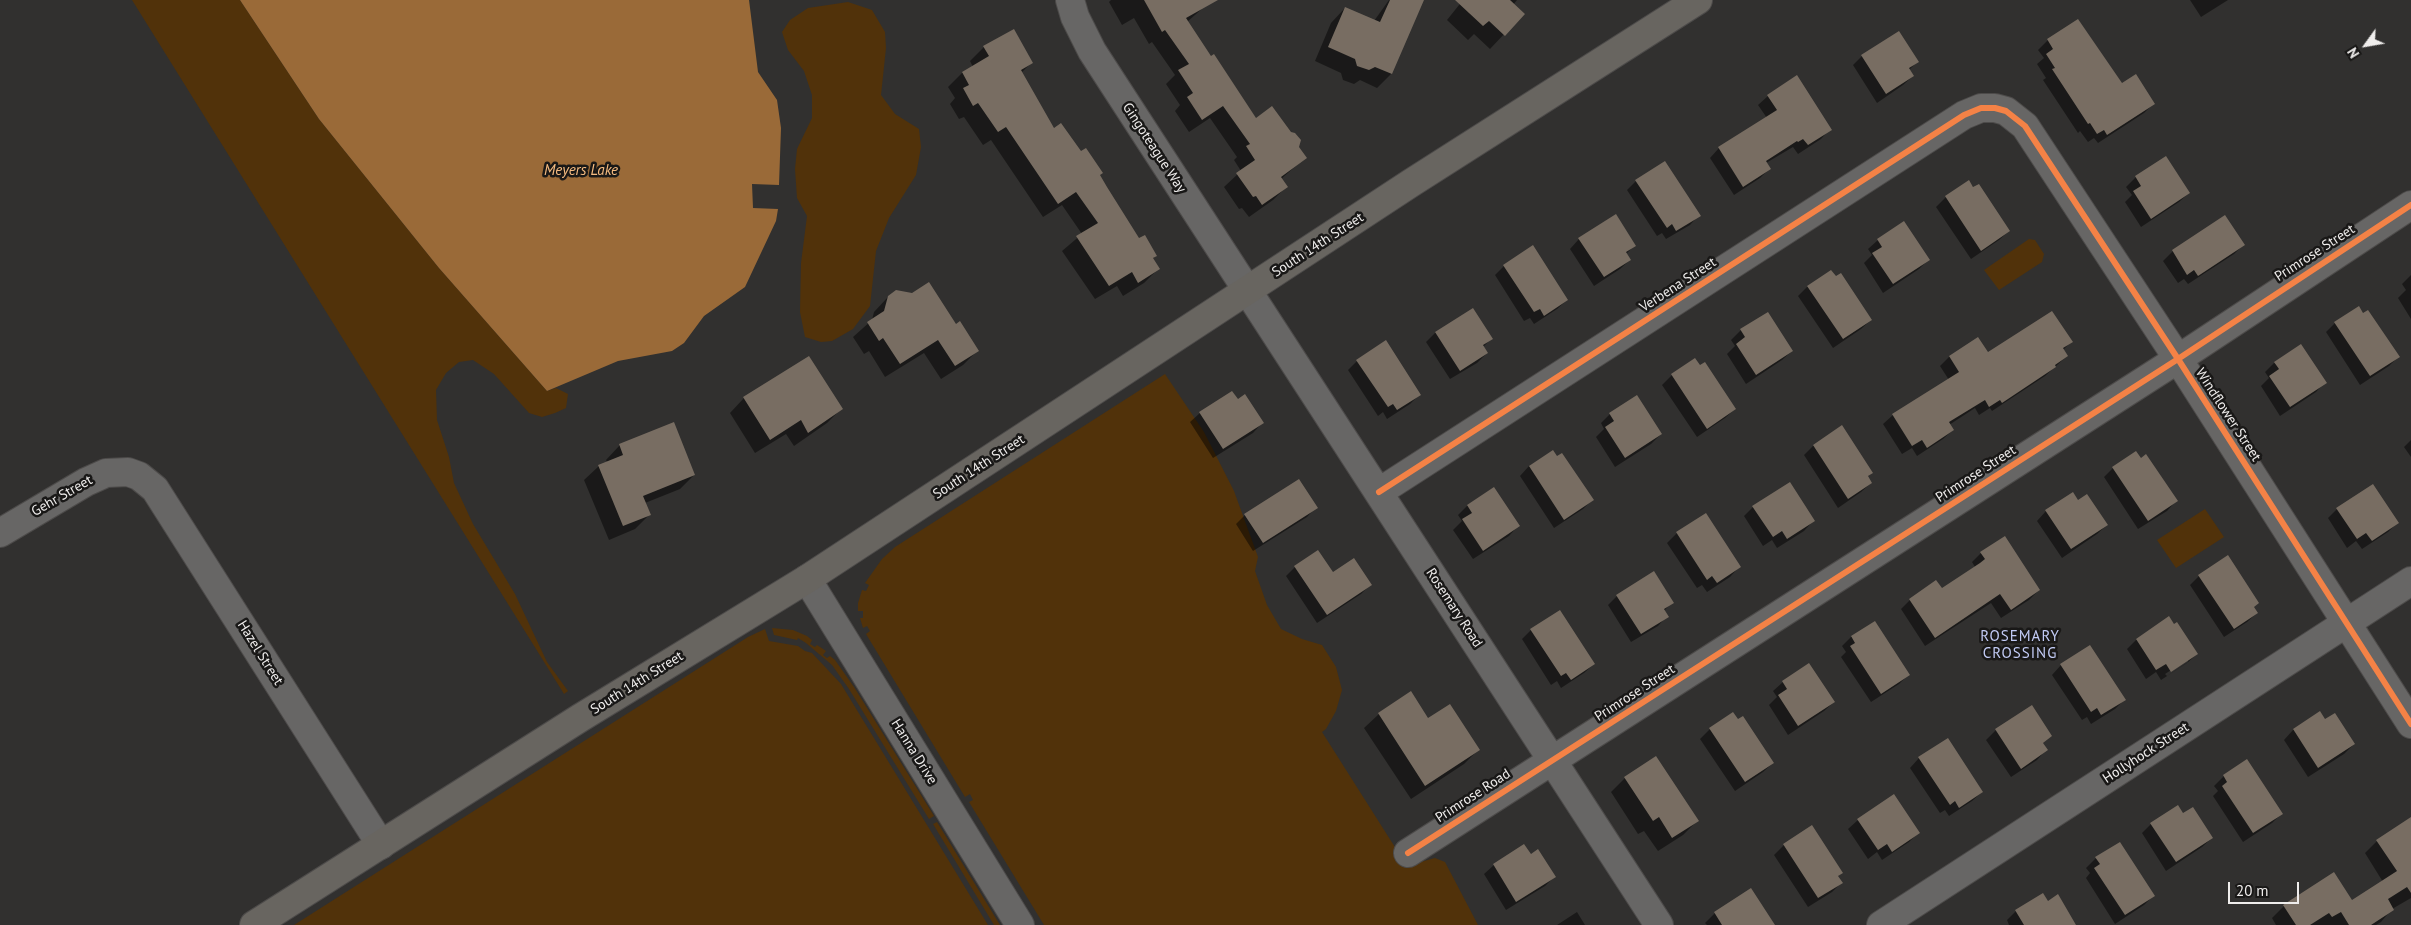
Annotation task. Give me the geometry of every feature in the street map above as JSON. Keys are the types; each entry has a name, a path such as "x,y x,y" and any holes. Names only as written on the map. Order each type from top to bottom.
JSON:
{"main road":[{"name":"South 14th Street","path":"254,925 589,713 807,579 1411,183 1698,0"}],"street":[{"name":"Gingoteague Way","path":"1070,0 1074,17 1092,51 1248,291"},
{"name":"Verbena Street","path":"1379,492 1964,115 1982,108 1995,108"},
{"name":"Windflower Street","path":"1995,108 2006,111 2025,126 2178,359 2411,724"},
{"name":"Primrose Street","path":"1552,760 2178,359 2411,205"},
{"name":"Rosemary Road","path":"1248,291 1659,925"},
{"name":"Gehr Street","path":"0,533 96,476 128,472"},
{"name":"Hazel Street","path":"128,472 139,476 155,489 166,504 381,845"},
{"name":"Hanna Drive","path":"807,579 1020,925"},
{"name":"Hollyhock Street","path":"1881,925 2411,581"},
{"name":"Primrose Road","path":"1408,853 1552,760"}],"shaded area":[{"path":"132,0 240,0 319,119 439,268 547,391 556,388 568,394 566,408 542,417 529,413 494,374 473,360 459,362 446,373 436,390 437,420 449,457 454,483 473,524 515,594 547,662 568,691 564,694"},
{"path":"848,2 872,10 885,32 886,48 881,95 895,114 919,129 921,147 916,175 889,218 876,251 870,306 853,329 832,341 821,342 805,337 800,312 801,263 807,216 797,198 795,169 797,149 812,118 812,95 804,71 788,50 782,32 790,20 808,8"},
{"path":"2029,239 2035,240 2044,254 2042,262 1999,290 1984,270"},
{"path":"1165,374 1204,432 1234,491 1258,557 1255,571 1267,605 1281,629 1302,639 1322,645 1336,667 1342,690 1336,711 1326,729 1322,732 1405,863 1417,863 1435,858 1445,862 1478,925 1044,925 969,802 973,800 970,794 965,797 866,634 870,631 867,626 863,628 860,618 863,618 863,611 858,611 862,590 866,591 869,585 865,583 882,559 895,547"},
{"path":"2205,509 2224,537 2176,568 2157,540"},
{"path":"772,628 793,630 807,636 812,640 810,644 815,647 817,645 826,651 823,655 827,658 830,656 835,660 854,687 934,816 929,819 849,689 832,665 798,638 797,640 774,635"},
{"path":"765,629 769,641 798,646 812,653 841,684 988,925 294,925 748,637"},
{"path":"937,822 1000,925 994,925 933,824"}],"water":[{"name":"Meyers Lake","path":"240,0 749,0 758,72 777,100 781,128 779,185 752,184 753,208 778,209 776,221 745,287 704,316 684,343 672,351 618,361 547,391 439,268 319,119"}],"building":[{"path":"1144,0 1218,0 1186,18 1211,56 1214,54 1256,118 1272,106 1291,132 1295,133 1301,140 1299,147 1307,158 1281,177 1288,187 1262,205 1256,196 1253,197 1236,173 1255,160 1246,146 1250,144 1223,106 1202,120 1187,97 1193,93 1178,70 1189,64 1165,30 1162,32"},
{"path":"1390,0 1424,0 1392,74 1375,67 1369,70 1357,66 1355,59 1328,47 1345,7 1380,22"},
{"path":"1455,0 1510,0 1525,14 1505,36 1489,21 1483,26"},
{"path":"2078,19 2122,83 2136,74 2155,104 2107,135 2104,130 2097,134 2090,123 2088,124 2052,69 2055,68 2046,54 2053,49 2047,39"},
{"path":"1014,29 1033,63 1021,70 1054,128 1061,123 1081,151 1086,148 1103,173 1100,175 1139,238 1145,235 1157,256 1153,258 1160,269 1138,283 1132,272 1109,286 1076,236 1098,223 1076,192 1058,204 1006,127 998,132 978,103 973,106 963,88 969,85 962,72 989,56 983,46"},
{"path":"1899,31 1919,62 1909,68 1914,76 1886,94 1861,55"},
{"path":"1797,75 1832,130 1808,145 1803,139 1797,141 1766,161 1771,169 1743,187 1718,147 1777,110 1767,95"},
{"path":"2166,156 2190,193 2151,219 2133,191 2141,186 2135,176"},
{"path":"1665,161 1701,216 1676,231 1672,224 1667,228 1635,180"},
{"path":"1969,180 1973,187 1979,184 2010,231 1981,251 1945,196"},
{"path":"1616,214 1636,246 1626,252 1631,260 1604,277 1578,238"},
{"path":"2225,215 2245,245 2198,276 2194,270 2187,275 2172,250"},
{"path":"1904,221 1930,260 1893,284 1872,253 1882,247 1877,239"},
{"path":"1533,245 1568,300 1544,316 1540,309 1534,312 1503,265"},
{"path":"1831,270 1836,276 1841,273 1872,320 1843,339 1807,286"},
{"path":"929,282 956,324 960,321 979,351 955,366 938,340 900,364 883,338 879,341 867,322 884,311 888,296 896,290 912,293"},
{"path":"2359,306 2363,313 2368,310 2400,357 2370,376 2334,322"},
{"path":"1473,308 1493,339 1483,345 1488,353 1460,371 1435,332"},
{"path":"2052,311 2073,342 2063,348 2068,356 2055,365 2056,367 2002,403 2000,400 1989,407 1985,400 1949,422 1954,430 1927,448 1922,440 1912,446 1892,414 1959,372 1949,356 1978,337 1988,352"},
{"path":"1768,312 1793,351 1756,375 1736,344 1745,337 1740,329"},
{"path":"1386,340 1421,395 1397,410 1393,404 1388,407 1356,360"},
{"path":"2301,344 2327,383 2290,407 2269,376 2279,369 2274,362"},
{"path":"809,356 843,409 808,433 801,420 770,440 743,397"},
{"path":"1695,358 1700,365 1705,362 1736,409 1707,429 1671,374"},
{"path":"1232,391 1238,399 1245,394 1264,423 1223,449 1199,412"},
{"path":"1637,395 1662,434 1625,458 1605,427 1614,421 1609,413"},
{"path":"674,422 695,475 643,496 651,515 623,526 598,465 623,455 619,444"},
{"path":"1842,425 1873,473 1868,476 1872,483 1848,499 1813,445"},
{"path":"1553,450 1557,456 1562,453 1594,500 1564,520 1529,466"},
{"path":"2136,451 2141,458 2146,454 2178,501 2148,521 2112,467"},
{"path":"1299,479 1318,508 1263,543 1244,514"},
{"path":"1790,482 1815,521 1787,539 1782,531 1773,537 1752,506"},
{"path":"2373,484 2399,523 2372,541 2366,533 2357,539 2336,508"},
{"path":"1494,487 1520,526 1483,551 1462,519 1472,513 1467,505"},
{"path":"2073,492 2078,500 2087,494 2108,525 2071,549 2045,510"},
{"path":"1706,513 1741,567 1717,583 1712,576 1707,580 1676,532"},
{"path":"2005,536 2040,590 2011,610 2000,594 1935,638 1909,599 1936,580 1942,588 1985,559 1980,552"},
{"path":"1318,550 1333,572 1354,558 1372,585 1327,615 1294,566"},
{"path":"2228,555 2259,603 2254,607 2258,613 2234,629 2198,575"},
{"path":"1654,571 1674,603 1664,609 1669,617 1641,634 1616,595"},
{"path":"1560,610 1595,664 1571,680 1566,673 1561,676 1530,629"},
{"path":"2169,616 2174,624 2177,622 2198,654 2171,672 2166,664 2156,670 2136,639"},
{"path":"1875,621 1910,675 1881,694 1850,646 1855,643 1851,636"},
{"path":"2090,645 2126,700 2101,715 2097,708 2091,712 2060,664"},
{"path":"1809,663 1835,702 1798,726 1778,695 1787,689 1782,681"},
{"path":"1411,691 1428,718 1450,704 1480,750 1425,786 1378,713"},
{"path":"2032,705 2052,736 2043,743 2048,750 2021,769 1995,729"},
{"path":"2320,711 2325,719 2335,713 2355,744 2318,768 2293,729"},
{"path":"1733,712 1738,719 1743,716 1774,763 1745,782 1709,728"},
{"path":"1948,738 1983,792 1959,808 1955,801 1950,805 1918,757"},
{"path":"1656,756 1699,821 1672,838 1659,817 1653,821 1624,777"},
{"path":"2247,759 2283,814 2253,833 2222,786 2227,782 2223,775"},
{"path":"1894,794 1920,833 1892,852 1887,844 1878,850 1857,819"},
{"path":"2178,805 2183,813 2193,807 2213,838 2176,862 2150,823"},
{"path":"2411,817 2411,893 2407,887 2388,899 2394,910 2371,925 2349,925 2341,912 2332,917 2329,913 2310,925 2296,925 2283,905 2334,872 2352,900 2397,871 2376,840"},
{"path":"1812,825 1843,873 1838,876 1843,883 1818,898 1783,844"},
{"path":"2120,842 2155,896 2125,915 2094,868 2100,864 2095,857"},
{"path":"1524,844 1531,854 1538,849 1556,877 1516,902 1493,864"},
{"path":"1751,888 1775,925 1722,925 1714,912"},
{"path":"2043,893 2048,901 2058,894 2076,925 2024,925 2015,910"}],"cycle path":[{"path":"1379,492 1964,115 1981,108 1995,108 2006,111 2025,126 2178,359 2411,724"},
{"path":"1408,853 2178,359 2411,205"}],"district":[{"name":"ROSEMARY CROSSING","path":"2020,646"}]}
